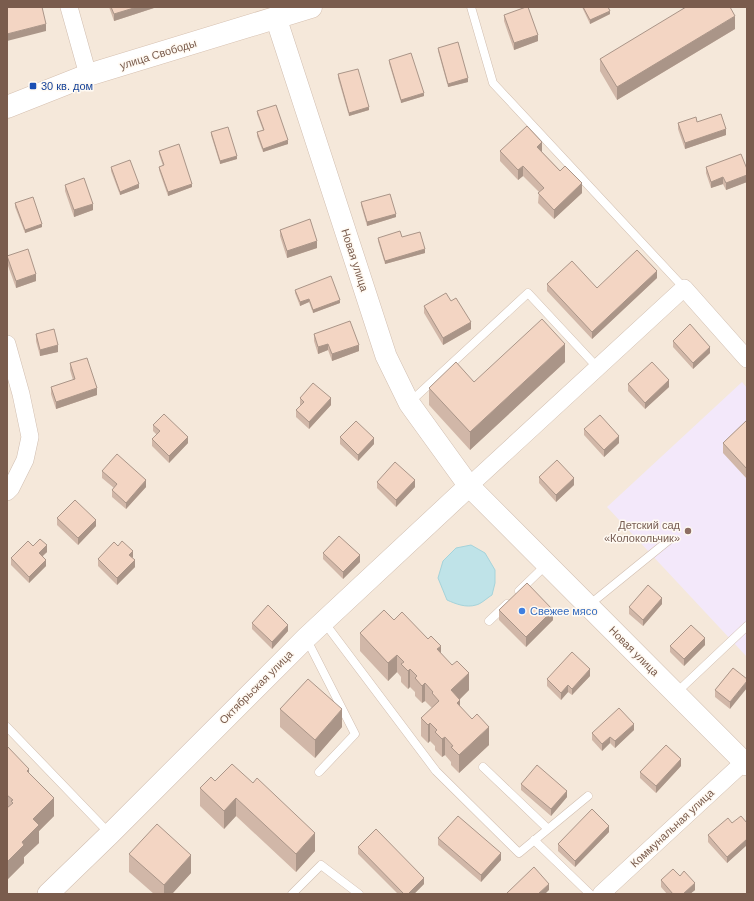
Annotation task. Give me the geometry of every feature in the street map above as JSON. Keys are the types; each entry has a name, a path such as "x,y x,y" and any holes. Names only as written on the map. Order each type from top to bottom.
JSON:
{"main road":[{"name":"улица Свободы","path":"7,107 88,76 311,7"}],"street":[{"path":"69,7 88,76"},
{"name":"Новая улица","path":"276,18 386,356 408,403 469,486 746,764"},
{"path":"469,486 684,288 747,360"},
{"path":"7,344 21,394 30,437 25,460 11,488 7,492"},
{"name":"Октябрьская улица","path":"48,894 306,638 469,486"},
{"name":"Коммунальная улица","path":"600,894 746,764"}],"lane":[{"path":"471,7 493,84 684,288"},
{"path":"408,403 528,294 597,368"},
{"path":"589,606 669,540"},
{"path":"489,622 547,564"},
{"path":"324,621 436,771 519,852 588,796"},
{"path":"676,693 747,626"},
{"path":"306,638 355,734 319,772"},
{"path":"7,727 110,834"},
{"path":"483,767 548,828"},
{"path":"534,840 590,894"},
{"path":"292,894 321,865 359,894"}],"shaded area":[{"path":"7,7 304,7 7,104"},
{"path":"316,7 747,7 747,894 7,894 7,110"},
{"name":"Детский сад «Колокольчик»","path":"742,382 747,388 747,657 607,507"}],"water":[{"path":"471,545 485,553 495,570 495,583 492,595 478,604 465,606 447,600 438,578 443,561 456,548"}],"building":[{"path":"7,7 42,7 46,24 7,34"},
{"path":"111,7 137,7 114,14"},
{"path":"528,7 538,35 514,43 504,15"},
{"path":"583,7 608,7 610,11 590,20"},
{"path":"686,7 730,7 735,16 617,87 600,59"},
{"path":"458,42 468,78 448,84 438,48"},
{"path":"411,53 424,93 401,100 389,60"},
{"path":"358,69 369,107 349,113 338,74"},
{"path":"276,105 288,140 263,149 257,132 264,130 257,111"},
{"path":"721,114 726,129 685,143 678,123 696,117 697,122"},
{"path":"527,126 542,142 537,147 560,171 565,166 582,183 554,210 538,193 544,188 523,166 518,170 500,151"},
{"path":"228,127 237,156 220,161 211,132"},
{"path":"179,144 192,184 168,192 159,167 164,165 159,151"},
{"path":"741,154 747,169 747,175 726,183 723,177 711,182 706,167"},
{"path":"130,160 139,184 120,192 111,167"},
{"path":"84,178 93,204 74,210 65,185"},
{"path":"390,194 396,214 367,222 361,202"},
{"path":"33,197 42,224 25,230 15,203"},
{"path":"310,219 317,241 287,251 280,230"},
{"path":"400,231 402,237 420,232 425,249 385,261 378,238"},
{"path":"28,249 36,274 16,281 7,256"},
{"path":"637,250 657,271 592,332 547,284 572,261 597,288"},
{"path":"331,276 340,300 313,310 309,299 300,302 295,290"},
{"path":"446,293 451,301 456,298 471,322 443,338 424,306"},
{"path":"542,319 565,344 470,432 429,388 456,362 474,382"},
{"path":"350,321 359,345 332,354 328,344 318,347 314,334"},
{"path":"690,324 710,347 693,363 673,341"},
{"path":"54,329 58,345 40,350 36,334"},
{"path":"87,358 97,388 56,402 51,387 75,379 70,363"},
{"path":"652,362 669,380 645,403 628,384"},
{"path":"313,383 331,398 309,422 296,410 304,402 300,398"},
{"path":"164,414 188,437 169,456 152,439 160,431 153,425"},
{"path":"600,415 619,436 604,450 584,429"},
{"path":"747,420 747,469 723,443"},
{"path":"356,421 374,438 358,455 340,437"},
{"path":"117,454 146,480 126,503 112,490 117,484 102,471"},
{"path":"557,460 574,478 556,495 539,477"},
{"path":"395,462 415,480 396,500 377,482"},
{"path":"75,500 96,520 78,538 57,518"},
{"path":"339,536 360,555 343,572 323,553"},
{"path":"40,539 47,545 39,553 46,560 29,577 11,558 28,541 33,546"},
{"path":"122,541 133,551 129,555 135,560 117,578 98,559 114,542 118,546"},
{"path":"527,583 553,610 526,637 499,610"},
{"path":"648,585 662,598 643,620 629,607"},
{"path":"268,605 288,625 272,642 252,623"},
{"path":"384,610 394,620 402,612 428,639 431,636 441,646 437,649 452,665 457,661 469,673 451,690 460,700 457,703 472,719 477,714 489,727 459,755 451,747 453,746 445,737 442,739 435,732 437,730 430,723 428,725 421,718 439,701 432,693 433,692 425,683 422,686 415,678 417,676 410,669 408,671 401,664 404,662 397,655 388,663 360,633"},
{"path":"691,625 705,638 684,659 670,646"},
{"path":"572,652 590,669 572,689 568,685 561,693 547,679"},
{"path":"733,668 747,679 747,681 730,702 715,690"},
{"path":"308,679 342,709 315,740 280,709"},
{"path":"619,708 634,724 615,741 610,737 602,744 592,733"},
{"path":"666,745 681,759 656,786 640,772"},
{"path":"7,746 29,769 27,771 54,798 33,819 39,825 22,842 24,845 7,862 7,808 13,803 11,801 13,800 7,795"},
{"path":"232,764 253,783 257,778 315,833 296,854 236,798 224,811 200,788 211,777 215,781"},
{"path":"537,765 567,791 551,809 521,784"},
{"path":"592,809 609,826 575,861 558,844"},
{"path":"458,816 501,853 481,875 438,838"},
{"path":"741,816 747,823 747,839 727,857 708,835 728,818 732,823"},
{"path":"157,824 191,855 164,885 129,854"},
{"path":"376,829 424,878 408,894 404,894 358,847"},
{"path":"534,867 549,884 538,894 506,894"},
{"path":"673,869 680,876 684,871 695,883 683,894 673,894 661,880"}],"place":[{"name":"30 кв. дом","path":"33,86"},
{"name":"Детский сад «Колокольчик»","path":"688,531"},
{"name":"Свежее мясо","path":"522,611"}]}
